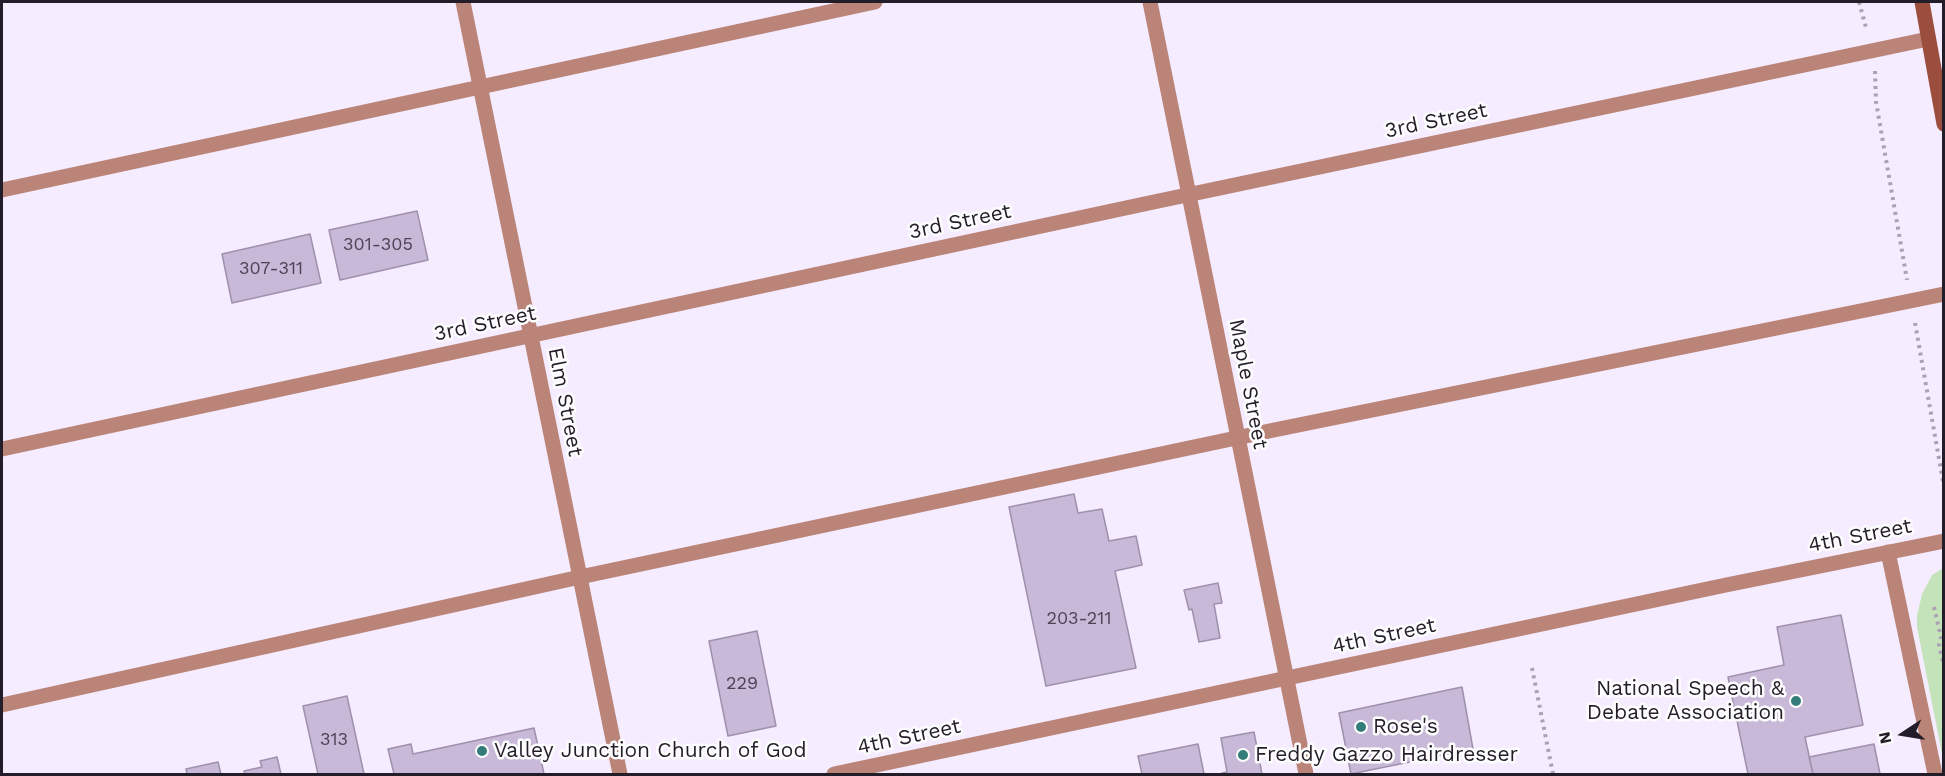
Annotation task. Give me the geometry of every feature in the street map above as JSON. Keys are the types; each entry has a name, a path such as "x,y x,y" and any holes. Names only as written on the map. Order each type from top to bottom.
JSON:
{"main road":[{"path":"1922,2 1944,124"}],"street":[{"name":"Elm Street","path":"463,2 620,774"},
{"path":"2,190 876,2"},
{"name":"Maple Street","path":"1150,2 1306,774"},
{"name":"3rd Street","path":"2,449 1189,194 1928,39"},
{"path":"2,705 580,577 1238,437 1944,294"},
{"name":"4th Street","path":"834,774 1944,541"},
{"path":"1888,552 1935,774"}],"path":[{"path":"1859,2 1866,29"},
{"path":"1934,607 1941,637 1939,645 1944,666"},
{"path":"1532,668 1553,774"}],"green space":[{"path":"1943,568 1943,759 1917,627 1917,616 1922,594 1932,575"}],"building":[{"path":"417,211 428,260 340,280 329,230"},
{"path":"310,234 321,283 232,303 222,254"},
{"path":"1074,494 1078,513 1102,509 1109,541 1136,536 1142,565 1115,571 1136,668 1046,686 1009,507"},
{"path":"1218,583 1222,603 1214,604 1220,638 1199,642 1192,609 1189,610 1184,590"},
{"name":"National Speech & Debate Association","path":"1841,615 1863,725 1805,737 1813,774 1748,774 1728,677 1784,665 1777,627"},
{"path":"757,631 776,726 728,736 709,641"},
{"path":"1462,687 1473,749 1351,774 1339,713"},
{"path":"347,696 364,774 318,774 303,706"},
{"name":"Valley Junction Church of God","path":"534,728 544,774 394,774 388,749 411,744 413,754"},
{"path":"1254,732 1262,774 1222,774 1227,772 1221,738"},
{"path":"1198,744 1204,774 1142,774 1138,756"},
{"path":"1874,744 1880,774 1813,774 1809,757"},
{"path":"277,757 281,774 245,774 244,771 262,767 260,761"},
{"path":"218,762 221,774 187,774 186,769"}],"place":[{"name":"National Speech & Debate Association","path":"1796,701"},
{"name":"Rose's","path":"1361,727"},
{"name":"Valley Junction Church of God","path":"482,751"},
{"name":"Freddy Gazzo Hairdresser","path":"1243,755"}]}
